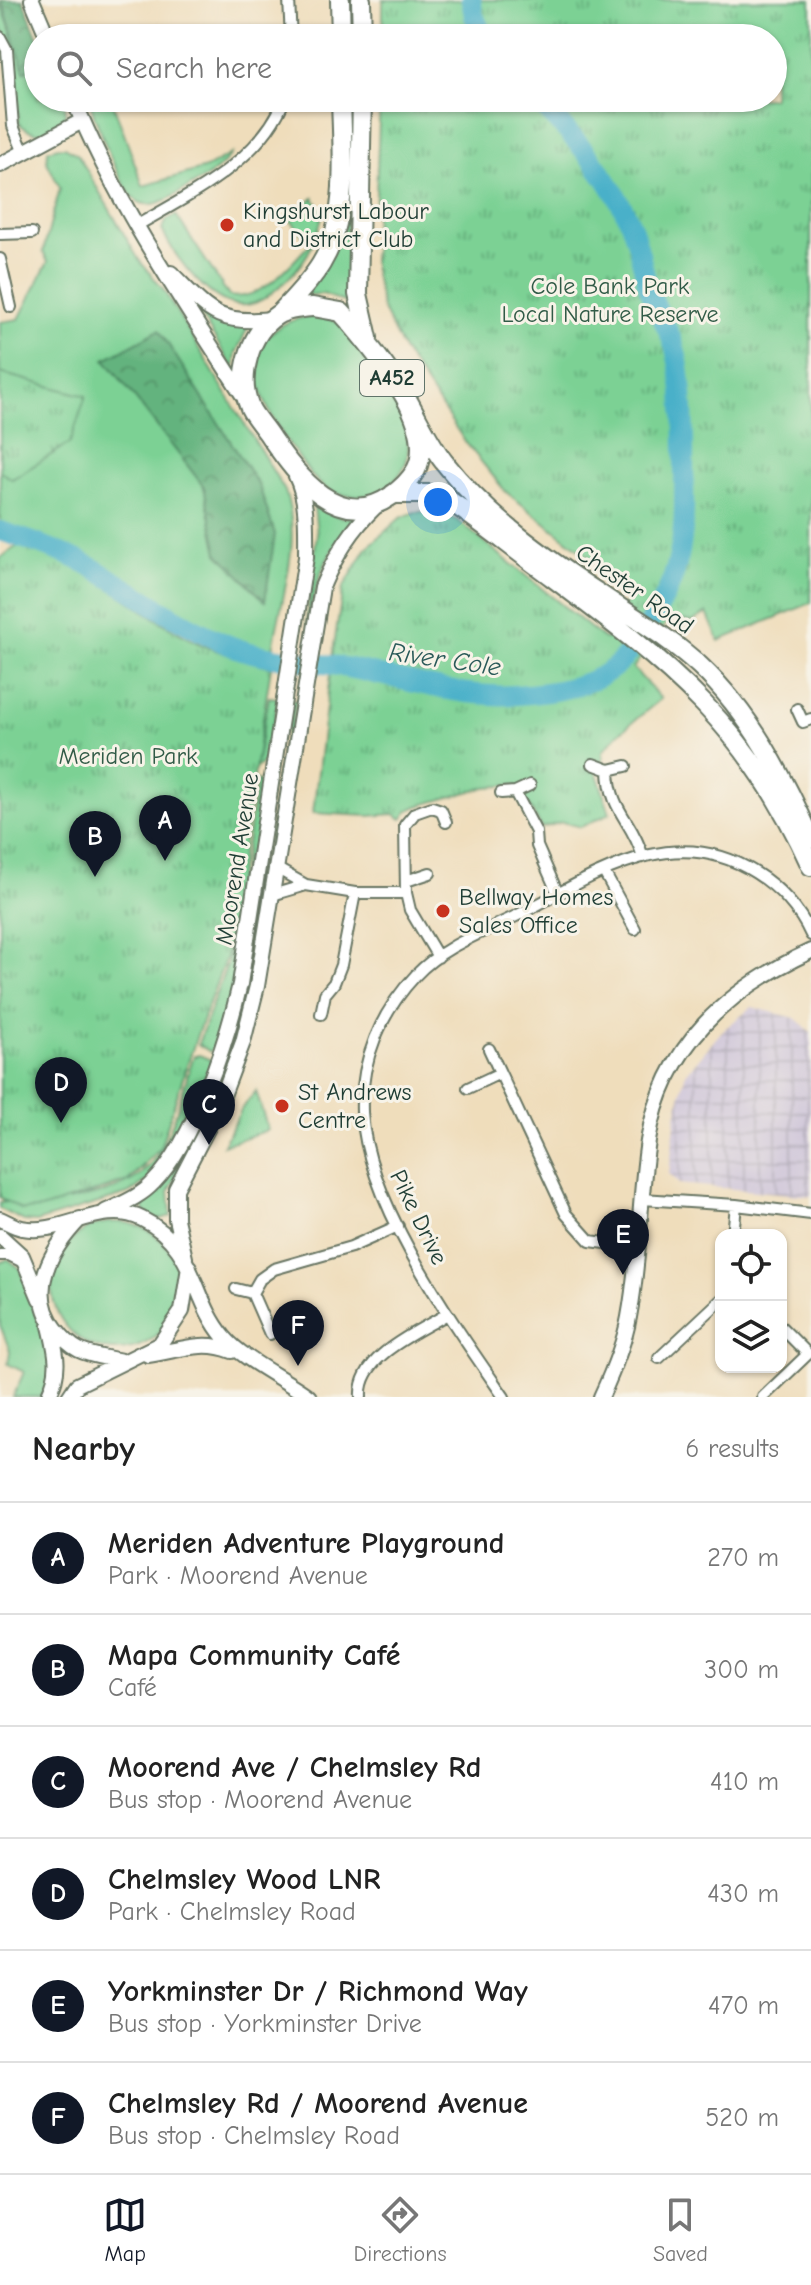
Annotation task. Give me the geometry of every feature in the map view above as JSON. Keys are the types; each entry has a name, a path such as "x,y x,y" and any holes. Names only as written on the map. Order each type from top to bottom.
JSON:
{"highway":[{"path":"340,0 341,24"},
{"path":"361,0 362,24"},
{"path":"341,112 342,176 333,239 322,263 257,336 244,374 250,407 292,469 328,498 353,509 375,507"},
{"name":"A452","path":"362,112 358,294 372,350"},
{"name":"A452","path":"276,316 313,307 341,312 407,399 419,434 420,459 407,482 375,507"},
{"name":"Chester Road","path":"407,399 444,462 490,513 607,608 649,654 704,704 745,754 778,802 811,866"},
{"name":"Chester Road","path":"393,494 431,494 447,499 607,608 661,635 705,671 748,721 811,839"}],"street":[{"path":"32,0 42,24"},
{"path":"289,0 290,24"},
{"path":"0,37 7,50 13,126 24,153"},
{"path":"78,112 149,250 250,407"},
{"path":"136,226 206,184 249,151 279,112"},
{"path":"0,165 82,121"},
{"path":"0,234 32,233"},
{"path":"149,250 214,314 228,320 276,316"},
{"path":"0,259 11,307"},
{"name":"Moorend Avenue","path":"105,1212 140,1194 163,1172 187,1131 228,1038 240,984 306,557 306,516 302,489 292,469"},
{"name":"Moorend Avenue","path":"187,1262 176,1219 176,1189 219,1106 243,1042 257,986 322,587 332,562 361,521 375,507"},
{"path":"797,709 803,722 811,719"},
{"path":"593,764 609,770 626,766"},
{"path":"609,770 609,790 615,806 635,832 643,857"},
{"path":"501,793 515,792 530,785"},
{"path":"515,792 536,832 537,846 558,894"},
{"path":"438,957 410,910 406,887 405,825 415,813 432,807 441,810 446,822"},
{"name":"Pike Drive","path":"504,1397 447,1314 398,1226 370,1162 362,1113 364,1080 369,1053 380,1025 417,974 438,957 472,936 558,894 643,857 686,849 725,856 739,862 765,878 789,900 811,935"},
{"path":"276,868 306,885 355,893 406,887 430,873"},
{"path":"604,872 635,929"},
{"path":"272,895 306,885"},
{"path":"321,1014 325,994 334,983 341,965 355,893"},
{"path":"601,1397 614,1370 630,1315 648,1138 659,1099 677,1059 696,1032 721,1006 750,983 806,954"},
{"path":"489,1049 498,1074 541,1156 566,1214 590,1241 637,1247"},
{"path":"468,1088 498,1074"},
{"path":"642,1199 811,1214"},
{"path":"734,1229 736,1205"},
{"path":"0,1219 31,1229 105,1212 139,1217 149,1222 187,1262 213,1323 227,1341 309,1397"},
{"path":"80,1219 61,1239 46,1268 45,1313 63,1338 79,1350 127,1359 192,1345 216,1345 248,1357"},
{"path":"252,1293 260,1279 274,1269 351,1247 398,1226"},
{"path":"0,1236 14,1247 29,1267 45,1313 58,1364 56,1379 48,1397"},
{"path":"0,1255 18,1258 29,1267"},
{"path":"69,1397 77,1385 160,1344 176,1322 185,1297 187,1262"},
{"path":"236,1289 252,1293"},
{"path":"252,1293 270,1334"},
{"path":"659,1358 720,1301"},
{"path":"361,1397 364,1376 375,1358 447,1314"},
{"path":"763,1397 809,1352 787,1332"}],"shaded area":[{"path":"752,1007 795,1018 811,1032 811,1196 679,1184 669,1174 685,1075 722,1031"}],"green space":[{"path":"0,0 24,70 24,112 65,112 60,124 53,130 36,132 19,123 13,50 0,23"},
{"path":"2,0 23,0 32,24 24,24 24,71"},
{"name":"Cole Bank Park Local Nature Reserve","path":"383,0 811,0 811,603 719,641 707,613 692,622 670,618 633,668 661,699 618,734 603,751 603,762 589,759 588,765 596,771 610,813 581,827 562,822 542,828 516,785 486,787 418,806 409,810 402,819 394,814 313,813 343,588 367,548 400,518 415,512 438,512 457,520 603,638 607,639 630,594 611,574 506,492 466,443 403,350 382,308 373,265 379,112 787,112 787,24 383,24"},
{"path":"93,112 116,112 143,186 206,168 231,154 215,171 173,197 146,204 133,197 125,187"},
{"path":"65,147 78,155 139,260 163,289 285,491 292,530 291,551 273,650 228,639 93,562 56,544 0,524 0,322 19,319 48,262 43,252 60,188 47,162 48,150"},
{"path":"314,198 323,213 308,254 279,287 260,301 247,305 234,304 208,291 185,267 162,230 167,220 176,215 229,296 241,296 264,288 310,244 288,217"},
{"path":"347,217 346,243 351,244 354,306 323,294 307,295"},
{"path":"199,312 221,324 248,327 236,353 234,370"},
{"path":"315,315 341,324 352,334 390,395 405,427 407,460 400,474 386,488 374,494 346,495 320,484 279,428 260,387 257,368 260,350 270,335 288,323"},
{"path":"159,330 259,486 275,534 265,601 218,553 204,487 105,359"},
{"path":"0,373 86,396 70,443 12,479 0,471"},
{"path":"314,507 340,517 359,517 338,542 324,566 306,625 317,533"},
{"name":"Meriden Park","path":"19,545 43,552 88,574 194,641 271,667 226,957 160,1148 128,1181 41,1209 22,1210 0,1197 0,558"},
{"path":"269,697 278,698 268,758 255,769"},
{"path":"292,700 296,700 259,935 238,1037 213,1105 169,1191 171,1216 157,1220 145,1212 142,1202 171,1175 207,1105 231,1046 250,964"},
{"path":"257,780 264,786 253,862 243,869"},
{"path":"241,878 250,885 232,991 216,1045 210,1052 198,1044 227,964"},
{"path":"194,1056 211,1060 210,1067 154,1176 128,1194 36,1222 24,1221 0,1209 0,1203 6,1202 0,1197 0,1170 144,1166 128,1181 68,1201 111,1190 134,1179 157,1156 165,1141 192,1061"},
{"path":"256,1091 268,1130 223,1145 242,1108"},
{"path":"116,1222 141,1227 161,1241 175,1261 180,1286 175,1311 161,1331 141,1345 116,1350 91,1345 71,1331 57,1311 52,1286 57,1261 71,1241 91,1227"},
{"path":"8,1259 21,1269 50,1358 51,1376 41,1397 13,1397 24,1372 8,1364 10,1351 0,1325 0,1263"}],"waterway":[{"name":"River Cole","path":"471,0 478,24"},
{"name":"River Cole","path":"0,531 90,566 207,635 265,656 338,666 471,694 494,695 530,694 573,687 613,669 660,605 672,581 680,551 684,513 684,448 679,367 672,340 648,287 634,233 623,207 589,156 548,112"}],"place":[{"name":"Kingshurst Labour and District Club","path":"227,225"},
{"name":"Meriden Adventure Playground","path":"165,861"},
{"name":"Mapa Community Café","path":"95,877"},
{"name":"Bellway Homes Sales Office","path":"443,911"},
{"name":"St Andrews Centre","path":"282,1106"},
{"name":"Chelmsley Wood LNR","path":"61,1123"},
{"name":"Moorend Ave / Chelmsley Rd","path":"209,1145"},
{"name":"Yorkminster Dr / Richmond Way","path":"623,1275"},
{"name":"Chelmsley Rd / Moorend Avenue","path":"298,1366"}]}
